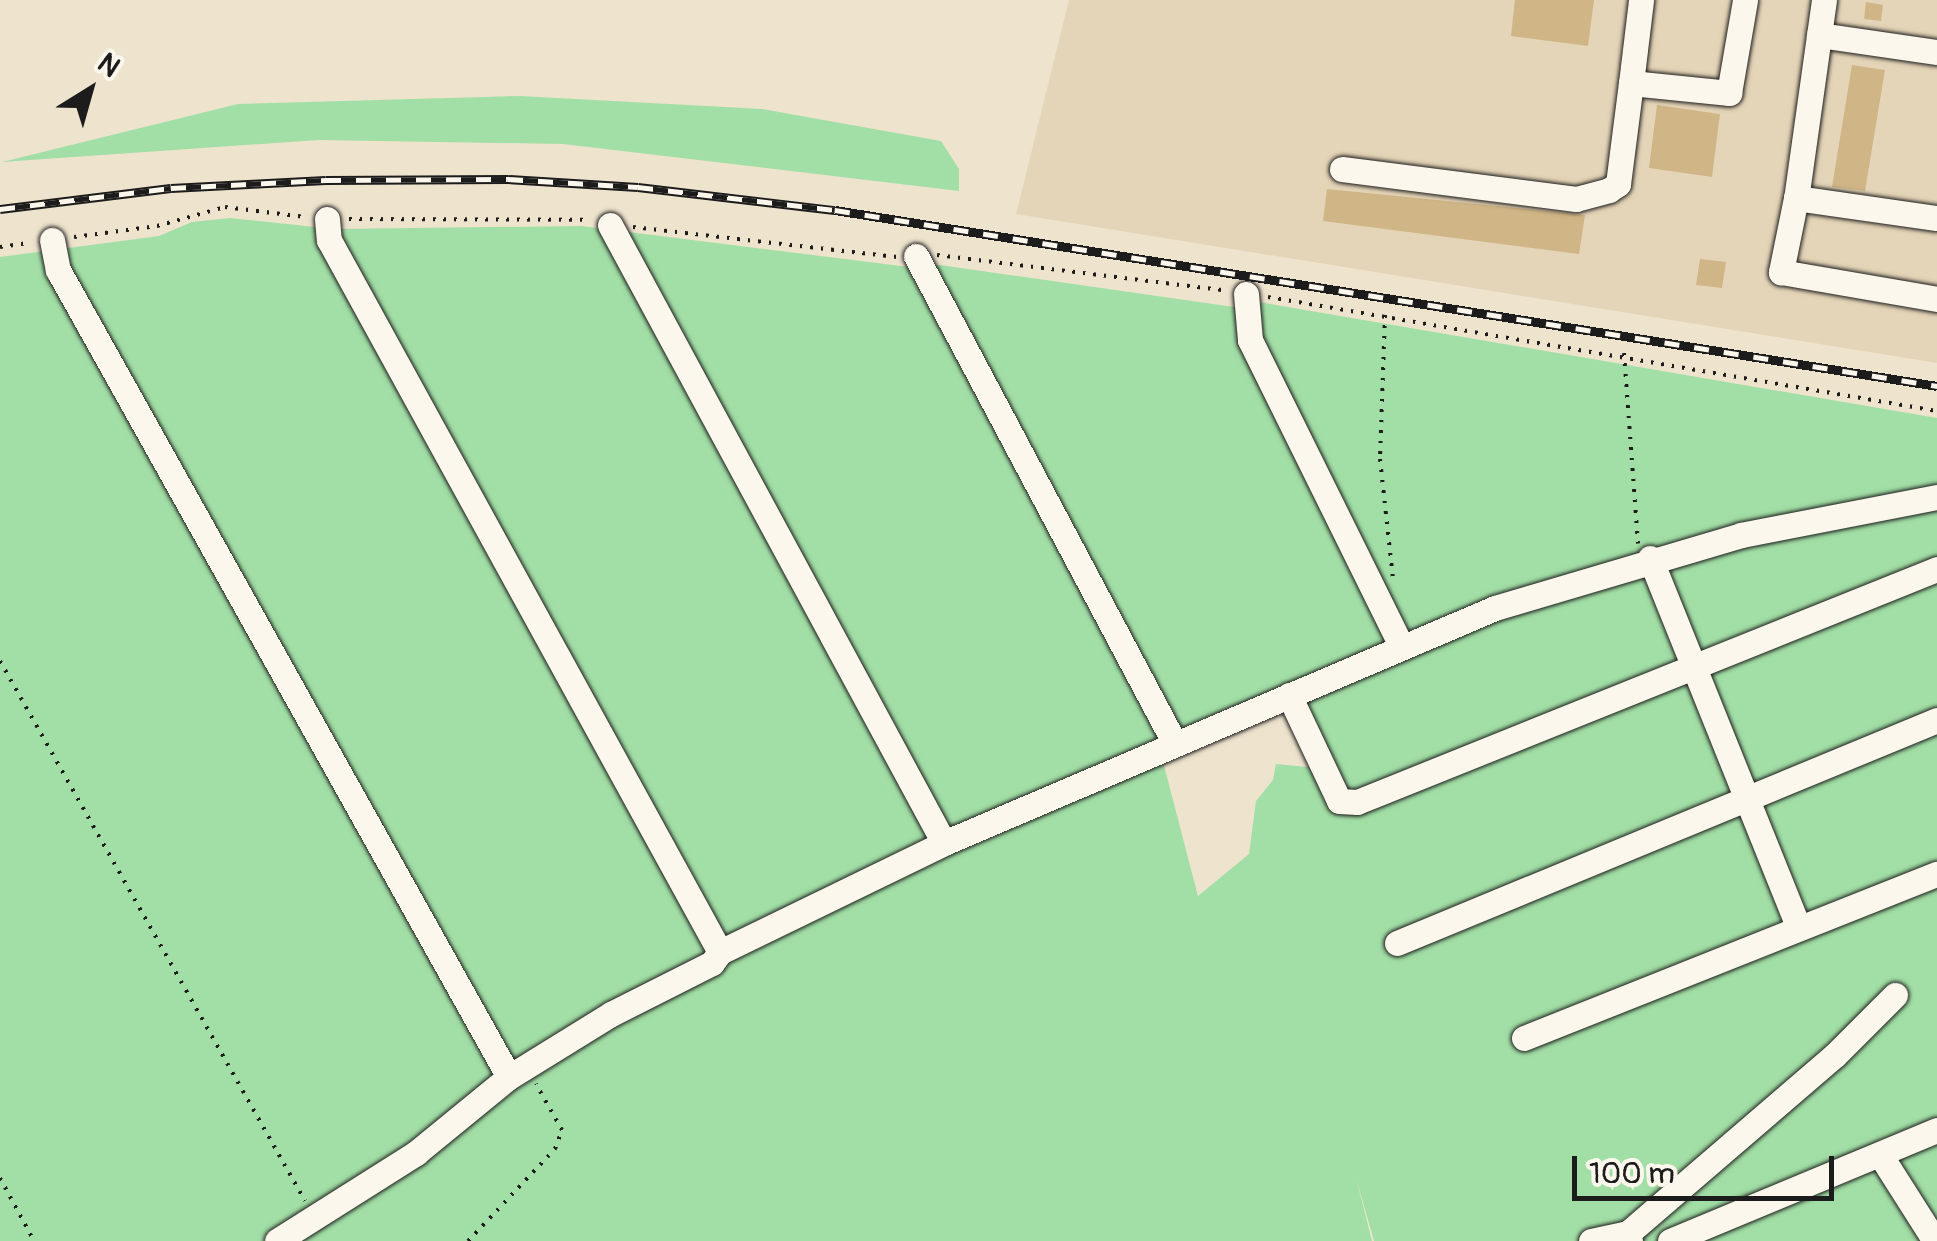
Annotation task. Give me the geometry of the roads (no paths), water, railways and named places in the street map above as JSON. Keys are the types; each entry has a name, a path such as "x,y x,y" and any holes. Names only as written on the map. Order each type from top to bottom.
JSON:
{"street":[{"path":"1342,169 1576,199 1608,190 1618,184 1641,0"},
{"path":"1631,83 1729,93 1745,0"},
{"path":"1824,0 1796,198 1781,272 1937,299"},
{"path":"1819,34 1937,52"},
{"path":"1796,198 1937,218"},
{"path":"326,219 329,240 720,952"},
{"path":"610,224 944,843"},
{"path":"52,240 58,270 517,1072"},
{"path":"916,256 1174,742"},
{"path":"1246,294 1250,340 1400,644"},
{"path":"277,1241 416,1153 517,1072 712,963 720,952 944,843 1400,644 1645,560 1937,497"},
{"path":"1645,560 1694,667 1798,926"},
{"path":"1289,695 1340,801 1347,804 1937,568"},
{"path":"1397,943 1937,720"},
{"path":"1524,1038 1937,874"},
{"path":"1591,1241 1629,1237 1835,1055 1895,995"},
{"path":"1670,1241 1705,1235 1937,1130"},
{"path":"1882,1156 1935,1241"}],"railway":[{"path":"0,209 171,188 326,180 508,179 638,187 835,210 1937,386"}]}
